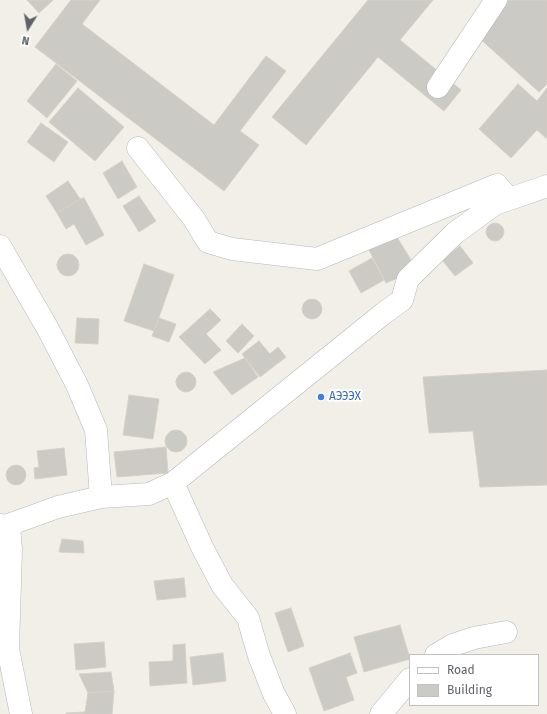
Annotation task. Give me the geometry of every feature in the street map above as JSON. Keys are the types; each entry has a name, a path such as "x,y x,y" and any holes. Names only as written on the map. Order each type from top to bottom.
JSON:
{"street":[{"path":"438,87 496,0"},
{"path":"138,148 194,219 208,242 232,249 317,259 497,185 509,199"},
{"path":"21,714 8,649 11,549 4,525 8,525 58,507 101,497 149,494 173,483 402,300 408,279 455,233 495,204 547,186"},
{"path":"0,246 48,329 77,384 96,430 101,497"},
{"path":"173,483 202,547 222,585 248,618 259,656 274,694 285,714"},
{"path":"438,654 453,645 474,638 506,632"},
{"path":"381,714 409,680"}],"building":[{"path":"27,0 53,0 39,13"},
{"path":"71,0 100,0 82,24 214,125 266,56 286,71 240,131 259,145 224,191 35,47"},
{"path":"368,0 433,0 400,40 461,90 444,111 378,57 306,145 272,117"},
{"path":"509,0 547,0 547,84 539,92 477,36"},
{"path":"56,64 77,81 47,118 27,101"},
{"path":"518,84 537,101 547,88 547,139 537,130 511,158 479,129"},
{"path":"78,88 124,127 95,161 49,122"},
{"path":"41,123 68,142 54,162 27,142"},
{"path":"122,161 137,187 118,199 103,173"},
{"path":"68,181 80,199 57,213 46,196"},
{"path":"139,196 156,221 139,232 123,206"},
{"path":"84,198 104,235 86,245 74,224 66,229 57,213"},
{"path":"495,223 501,226 504,232 501,238 495,241 489,238 486,232 489,226"},
{"path":"395,234 411,260 411,269 405,275 386,283 368,248"},
{"path":"460,246 473,263 455,276 442,260"},
{"path":"68,254 76,257 79,265 76,273 68,276 60,273 57,265 60,257"},
{"path":"372,258 384,280 361,293 349,271"},
{"path":"144,264 174,275 154,331 124,321"},
{"path":"312,299 319,302 322,309 319,316 312,319 305,316 302,309 305,302"},
{"path":"210,309 221,320 206,334 221,350 205,364 179,337"},
{"path":"77,318 99,319 98,344 75,343"},
{"path":"159,318 176,324 169,342 152,336"},
{"path":"242,324 254,336 238,353 226,341"},
{"path":"259,341 270,354 278,347 286,357 260,377 242,354"},
{"path":"245,358 258,377 232,395 213,372"},
{"path":"547,370 547,485 480,487 473,431 429,433 423,377"},
{"path":"186,372 193,375 196,382 193,389 186,392 179,389 176,382 179,375"},
{"path":"129,395 159,399 153,439 123,435"},
{"path":"176,430 184,433 187,441 184,449 176,452 168,449 165,441 168,433"},
{"path":"166,447 168,473 117,477 114,452"},
{"path":"64,448 67,475 35,479 34,468 39,467 37,451"},
{"path":"16,465 23,468 26,475 23,482 16,485 9,482 6,475 9,468"},
{"path":"62,539 83,541 84,553 59,552"},
{"path":"184,578 186,597 157,600 154,581"},
{"path":"291,608 304,646 288,652 275,613"},
{"path":"400,625 409,659 364,672 354,637"},
{"path":"104,642 106,667 76,670 74,644"},
{"path":"185,644 187,683 150,686 149,662 173,661 173,645"},
{"path":"223,653 226,681 193,685 190,657"},
{"path":"350,653 357,673 346,677 354,700 324,711 309,668"},
{"path":"111,672 114,691 88,693 79,674"},
{"path":"114,691 112,714 66,714 85,712 88,693"}],"place":[{"name":"АЭЭЭХ","path":"321,397"}]}
